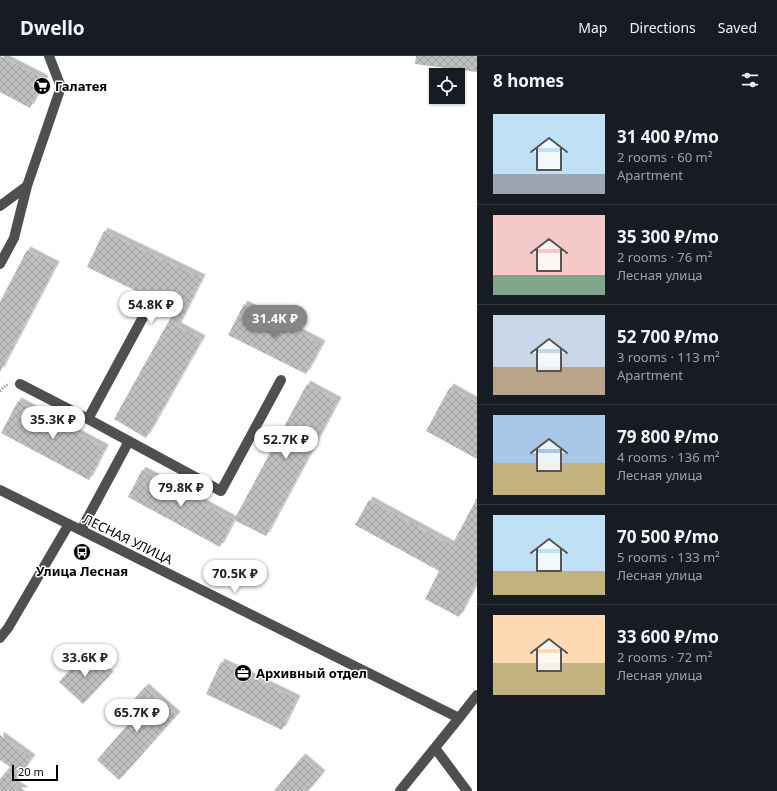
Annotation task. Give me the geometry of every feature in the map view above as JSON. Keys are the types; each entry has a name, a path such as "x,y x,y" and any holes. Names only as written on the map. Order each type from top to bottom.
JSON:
{"street":[{"path":"0,264 14,238 28,186 61,87 49,56"},
{"path":"0,206 28,186"},
{"path":"88,419 148,308"},
{"path":"20,384 222,491 281,380"},
{"path":"81,530 129,441"},
{"name":"ЛЕСНАЯ УЛИЦА","path":"0,490 459,718"},
{"path":"0,638 8,628 69,524"},
{"path":"400,791 477,695"},
{"path":"435,748 467,791"}],"building":[{"path":"0,56 45,79 30,108 0,92"},
{"path":"416,56 477,56 477,72 465,70 465,68 446,68 415,64"},
{"path":"104,231 202,278 178,326 202,339 146,438 114,419 175,310 87,267"},
{"path":"27,250 56,265 0,372 0,302"},
{"path":"244,304 322,344 306,374 228,335"},
{"path":"307,384 338,401 266,536 234,520"},
{"path":"450,387 477,402 477,459 426,431"},
{"path":"18,401 105,448 89,480 1,433"},
{"path":"142,470 234,520 220,547 128,497"},
{"path":"477,498 477,582 459,617 425,599 439,571 355,525 369,500 452,545"},
{"path":"86,652 110,675 83,704 59,682"},
{"path":"221,662 297,699 282,730 206,694"},
{"path":"145,687 177,715 119,780 97,760 137,714 128,706"},
{"path":"0,735 32,758 14,783 25,791 0,791 0,779 10,767 0,760"},
{"path":"302,757 322,774 308,791 274,791"}],"place":[{"name":"Галатея","path":"42,86"},
{"name":"Улица Лесная","path":"82,552"},
{"name":"Архивный отдел","path":"243,673"}]}
